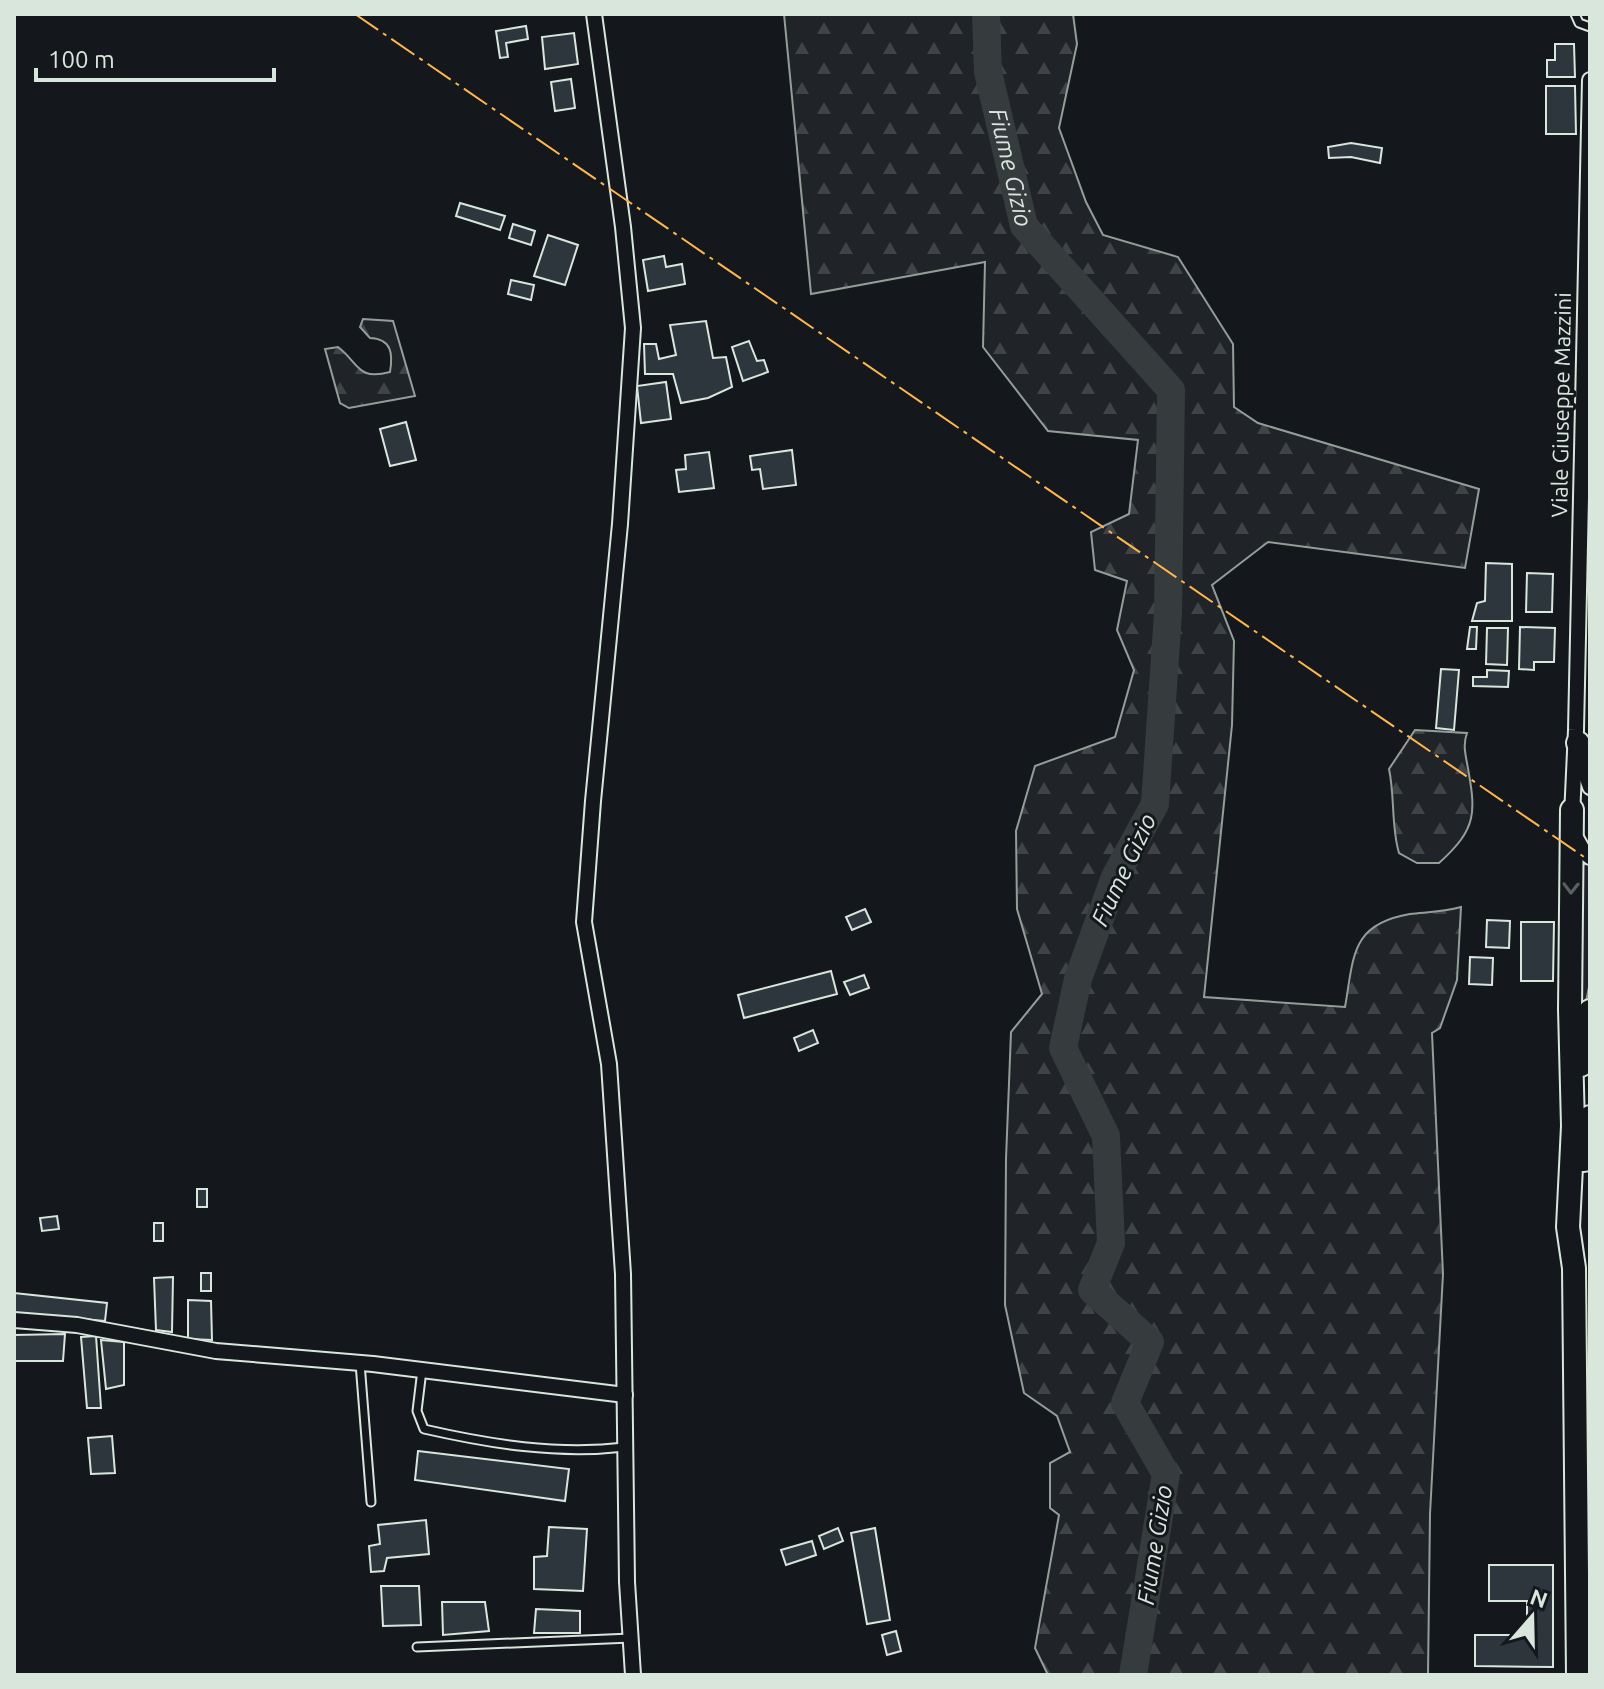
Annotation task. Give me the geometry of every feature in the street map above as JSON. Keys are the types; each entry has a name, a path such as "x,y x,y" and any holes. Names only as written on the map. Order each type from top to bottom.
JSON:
{"main road":[{"path":"1572,810 1570,1009 1581,1121"},
{"path":"1578,1675 1578,1269 1581,1121 1590,1011"}],"street":[{"path":"594,14 623,227 633,328 620,524 584,922 609,1064 623,1274 627,1582 633,1675"},
{"name":"Viale Giuseppe Mazzini","path":"1590,80 1581,744 1582,771 1590,787"},
{"name":"Viale Giuseppe Mazzini","path":"1581,744 1572,810 1577,841 1590,857"},
{"path":"14,1320 77,1325 216,1351 360,1363 625,1395"}],"lane":[{"path":"1575,14 1579,23 1590,27"},
{"path":"360,1363 371,1502"},
{"path":"422,1370 417,1411 424,1429 489,1444 589,1451 625,1447"},
{"path":"417,1647 631,1638"}],"green space":[{"path":"784,14 1073,14 1077,44 1059,128 1086,202 1103,235 1178,257 1233,344 1234,407 1258,423 1479,489 1465,568 1268,542 1212,585 1234,641 1232,725 1204,997 1345,1007 1354,958 1365,935 1390,919 1461,907 1457,980 1440,1028 1432,1033 1443,1274 1430,1514 1428,1675 1048,1675 1035,1648 1059,1515 1050,1508 1050,1463 1070,1452 1057,1416 1024,1393 1005,1305 1011,1032 1042,994 1017,909 1016,831 1035,766 1115,737 1134,670 1117,630 1127,581 1095,570 1091,532 1129,514 1138,440 1048,431 983,347 985,262 811,294"},
{"path":"363,319 393,321 415,396 349,408 340,403 325,349 338,347 365,372 390,372 387,344 370,338 360,327"},
{"path":"1415,730 1467,733 1465,748 1472,794 1471,818 1461,840 1439,863 1417,863 1399,853 1397,843 1389,769"},
{"path":"1590,864 1590,982 1585,1007 1581,1003 1580,867"}],"building":[{"path":"526,26 528,39 506,43 508,57 500,58 496,31"},
{"path":"574,33 578,64 545,69 542,37"},
{"path":"1555,44 1574,44 1575,77 1547,77 1547,60 1555,60"},
{"path":"571,79 575,108 555,111 551,82"},
{"path":"1546,86 1575,86 1576,134 1546,134"},
{"path":"1351,143 1382,148 1380,163 1351,157 1329,158 1328,147"},
{"path":"460,203 505,216 500,230 456,216"},
{"path":"513,224 535,231 531,245 509,238"},
{"path":"548,235 578,245 565,285 534,276"},
{"path":"664,256 666,267 682,264 685,284 648,291 643,260"},
{"path":"511,280 534,285 531,300 508,294"},
{"path":"706,321 713,358 726,357 732,387 708,398 681,403 673,374 645,374 644,344 656,344 659,359 676,355 670,325"},
{"path":"749,341 757,361 764,360 768,372 743,381 732,347"},
{"path":"666,382 671,419 641,423 637,386"},
{"path":"406,422 416,460 390,466 380,429"},
{"path":"792,450 796,485 763,489 760,469 752,470 750,456"},
{"path":"709,452 714,488 679,492 676,470 686,469 685,455"},
{"path":"1486,563 1512,564 1512,621 1472,621 1477,603 1485,601"},
{"path":"1527,573 1553,574 1552,612 1526,612"},
{"path":"1470,627 1477,627 1476,649 1467,649"},
{"path":"1520,627 1555,628 1554,662 1534,662 1534,670 1519,669"},
{"path":"1487,628 1508,628 1507,665 1486,664"},
{"path":"1441,669 1459,670 1454,730 1436,728"},
{"path":"1487,670 1509,671 1508,687 1473,686 1473,677 1487,677"},
{"path":"865,909 871,922 852,930 846,917"},
{"path":"1487,920 1510,921 1509,948 1486,947"},
{"path":"1521,922 1554,922 1553,981 1521,981"},
{"path":"1470,957 1493,958 1492,985 1469,984"},
{"path":"831,971 837,994 744,1018 738,995"},
{"path":"864,975 869,988 850,995 844,982"},
{"path":"813,1030 818,1043 799,1051 794,1038"},
{"path":"197,1189 207,1189 207,1207 197,1207"},
{"path":"57,1216 59,1229 42,1231 40,1218"},
{"path":"154,1223 163,1223 163,1241 154,1241"},
{"path":"201,1273 211,1273 211,1291 201,1291"},
{"path":"173,1277 172,1332 156,1330 154,1278"},
{"path":"14,1293 107,1303 105,1321 14,1313"},
{"path":"188,1300 211,1301 212,1340 188,1339"},
{"path":"65,1334 63,1361 14,1361 14,1335"},
{"path":"96,1336 101,1408 87,1408 81,1337"},
{"path":"101,1340 124,1342 124,1385 106,1389"},
{"path":"112,1436 115,1473 91,1474 88,1438"},
{"path":"418,1451 569,1469 565,1501 415,1480"},
{"path":"426,1520 429,1554 387,1558 384,1571 371,1572 369,1546 380,1544 378,1525"},
{"path":"549,1527 587,1529 583,1591 534,1589 534,1557 547,1556"},
{"path":"838,1528 843,1541 824,1549 819,1536"},
{"path":"875,1528 890,1620 867,1624 851,1533"},
{"path":"812,1541 816,1555 786,1565 781,1550"},
{"path":"1489,1565 1553,1565 1553,1667 1475,1666 1475,1635 1527,1635 1527,1601 1489,1601"},
{"path":"381,1586 419,1586 421,1625 383,1626"},
{"path":"442,1602 485,1602 489,1631 443,1635"},
{"path":"536,1609 580,1611 580,1633 534,1633"},
{"path":"896,1631 901,1651 887,1655 882,1635"}],"waterway":[{"name":"Fiume Gizio","path":"986,14 988,72 1024,226 1171,390 1168,613 1155,804 1115,877 1078,979 1063,1048 1106,1136 1111,1243 1092,1290 1150,1342 1125,1403 1166,1474 1133,1675"}],"power":[{"path":"355,14 1590,861"}]}
